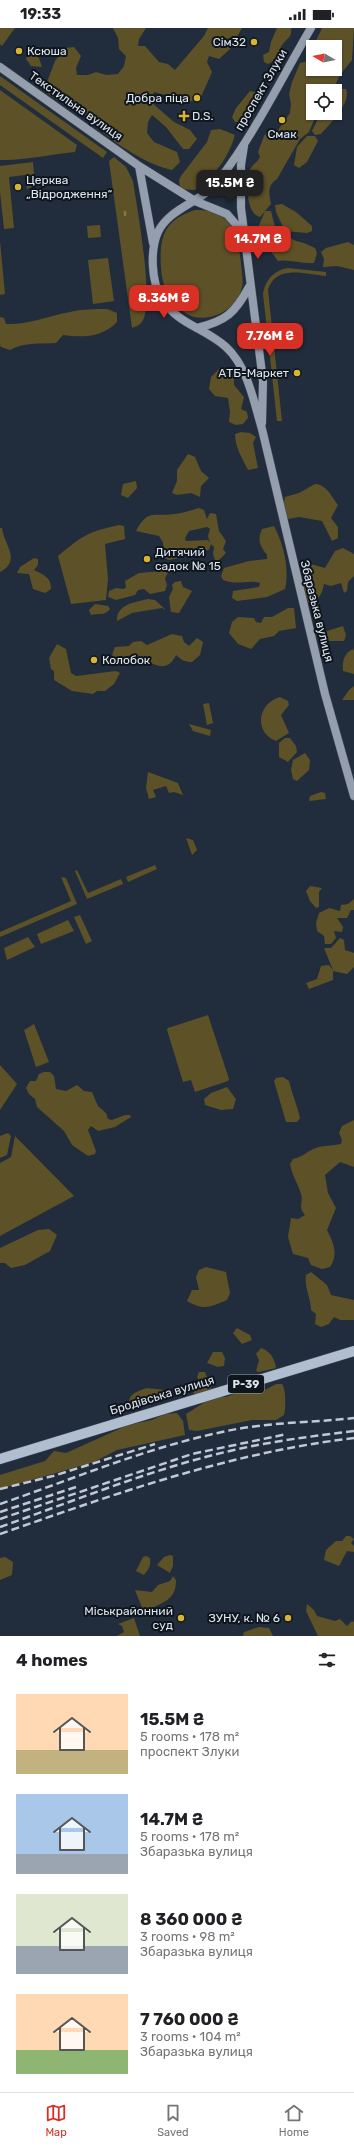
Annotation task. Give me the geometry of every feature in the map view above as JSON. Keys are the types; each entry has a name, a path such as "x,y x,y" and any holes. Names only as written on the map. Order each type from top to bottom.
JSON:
{"main road":[{"name":"проспект Злуки","path":"195,201 218,182 244,143 311,28"},
{"name":"Текстильна вулиця","path":"0,67 139,166 195,201"},
{"name":"проспект Злуки","path":"244,143 240,188 245,235"},
{"path":"139,166 153,243 156,285 161,298 177,318 197,328 219,322 236,310 250,286 245,235 227,214 195,201 177,211 166,220 153,243"},
{"name":"Збаразька вулиця","path":"250,286 263,381 262,429"},
{"name":"Збаразька вулиця","path":"197,328 226,347 234,356 241,368 262,429 322,680 354,796"},
{"name":"Бродівська вулиця","path":"0,1459 354,1351"}],"shaded area":[{"path":"0,28 15,28 2,46 0,44"},
{"path":"113,28 146,28 139,39 138,46 145,46 159,62 168,64 175,70 204,36 208,28 242,28 230,49 219,59 209,56 207,62 212,72 201,97 192,101 175,103 165,95 154,92 151,102 174,122 190,130 197,139 189,149 183,149 166,127 152,115 148,122 147,133 154,142 177,152 180,162 172,170 145,160 127,150 104,133 89,118 55,99 44,90 55,61 65,48 74,47 81,56 76,68 77,75 88,75 96,72 106,75 118,74 124,66 126,56 119,49 118,38"},
{"path":"277,28 291,28 291,34 283,44 275,59 268,64 264,62 263,55 269,52 271,42"},
{"path":"322,28 354,28 352,60 342,72 342,40 316,40"},
{"path":"28,54 33,54 39,58 42,67 31,66 26,59"},
{"path":"306,62 306,76 340,76 336,84 306,84 306,120 314,120 309,132 300,139 277,179 270,187 269,193 271,204 260,217 255,215 248,198 247,184 249,172 260,157 258,152 264,136 268,131 276,133 290,113 291,104 289,94 300,63"},
{"path":"0,76 107,152 103,158 0,85"},
{"path":"342,89 346,89 346,100 342,108"},
{"path":"0,90 77,145 75,152 0,160"},
{"path":"250,91 260,93 261,97 259,104 246,122 235,122 232,117 236,108"},
{"path":"318,120 333,120 321,134 315,135 312,131"},
{"path":"220,129 235,135 225,159 215,172 195,190 180,189 179,180 181,176 207,142 211,130"},
{"path":"307,136 315,136 318,141 307,162 299,168 294,165 297,147"},
{"path":"114,157 126,167 133,181 144,254 147,296 146,312 142,322 132,328 109,161"},
{"path":"33,162 35,185 27,189 25,175 9,177 14,228 4,229 0,192 0,166"},
{"path":"282,204 296,212 312,226 312,231 307,233 285,231 276,212 275,205"},
{"path":"195,210 217,213 225,218 231,225 238,243 242,274 241,291 232,306 217,315 200,318 191,316 184,312 170,298 163,281 161,257 163,239 170,225 176,219"},
{"path":"265,211 271,211 276,231 315,248 317,253 314,263 278,261 266,245 252,242"},
{"path":"100,225 101,237 88,238 87,226"},
{"path":"0,241 5,294 0,295"},
{"path":"348,242 354,245 354,270 337,266 323,267 324,259 321,252 326,248"},
{"path":"108,258 114,301 93,304 88,260"},
{"path":"288,268 326,272 326,276 292,272 277,277 272,282 268,290 282,421 277,421 263,294 266,284 271,276 278,271"},
{"path":"107,309 117,313 117,322 105,331 85,336 63,335 56,343 26,345 15,347 10,350 1,347 0,345 0,317 4,318 6,324 14,324 30,322 79,310"},
{"path":"221,367 229,369 234,378 234,385 244,397 241,409 247,412 248,418 243,424 236,425 229,422 230,412 228,398 215,396 209,389 211,377"},
{"path":"241,432 250,433 256,437 253,443 258,468 248,470 241,457 236,443 235,434"},
{"path":"188,454 195,457 201,471 209,478 201,486 200,497 191,493 177,495 172,493 177,481 177,470"},
{"path":"136,481 137,488 128,498 121,495 123,484"},
{"path":"315,484 323,486 338,505 331,518 338,527 338,538 332,541 322,521 299,517 288,519 282,511 285,497 299,493"},
{"path":"199,508 204,510 207,519 210,513 216,514 219,531 226,541 223,549 226,553 219,560 215,560 213,554 214,547 211,544 209,550 186,550 179,558 169,560 164,558 163,542 159,536 136,531 144,519 148,516 178,514","holes":["207,527 210,529 208,536 210,543 208,540 186,541 185,538 189,531"]},
{"path":"119,525 124,526 125,539 105,544 108,579 106,600 71,604 58,556 86,535"},
{"path":"274,526 285,556 287,573 285,589 267,597 237,601 232,598 233,591 259,587 260,583 229,582 223,580 221,576 224,568 249,561 267,559 267,555 260,543 260,536 262,529"},
{"path":"0,528 2,528 11,557 10,562 0,572"},
{"path":"343,548 354,554 354,576 348,582 347,591 344,593 341,583 331,586 324,584 320,596 309,604 304,586 308,583 304,572 307,563 325,568 335,551"},
{"path":"34,558 38,559 38,565 34,570 46,577 51,585 51,589 45,593 33,589 29,574 17,573 20,567"},
{"path":"168,563 176,565 174,571 167,574 165,579 167,585 165,591 150,594 144,589 138,590 135,595 116,600 108,597 109,591 116,588 124,589 126,587 125,581 139,573 163,571"},
{"path":"181,581 183,587 192,591 179,613 171,612 169,597 173,589 172,585 175,582"},
{"path":"148,599 155,600 166,610 162,608 132,613 117,621 118,615 123,607"},
{"path":"95,604 108,606 110,609 104,613 91,615 89,610"},
{"path":"288,608 294,608 296,628 279,631 274,636 260,639 251,649 238,644 229,633 232,622 238,617 254,618 256,622 261,623 264,617 272,617"},
{"path":"343,626 346,635 344,641 328,641 323,634 327,631"},
{"path":"172,634 182,636 184,642 189,646 197,638 203,642 200,655 192,662 187,662 176,655 166,666 160,666 133,656 127,656 122,664 112,655 115,647 129,646 133,642 141,641 147,645"},
{"path":"57,644 66,649 71,673 76,676 116,671 120,673 114,684 105,691 97,691 93,694 72,691 54,680 54,671 51,669 49,658"},
{"path":"353,649 354,674 343,671 343,661 346,655"},
{"path":"354,686 354,700 342,700 349,690"},
{"path":"280,697 288,701 289,705 281,715 289,733 276,741 269,737 264,731 261,725 261,718 267,705"},
{"path":"209,703 213,723 207,725 203,704"},
{"path":"189,724 211,730 210,736 193,731"},
{"path":"285,738 290,738 296,746 297,752 288,762 279,757 279,743"},
{"path":"305,753 310,760 309,770 297,781 293,779 291,770 293,760"},
{"path":"148,772 178,783 183,795 174,792 169,793 166,786 153,790 156,797 149,799 146,788"},
{"path":"321,792 325,793 326,799 309,801 310,796"},
{"path":"186,838 193,840 197,850 192,855"},
{"path":"155,865 157,869 128,882 126,877"},
{"path":"77,870 88,893 121,879 123,884 87,899 75,871"},
{"path":"61,877 66,878 77,904 0,937 0,932 71,901"},
{"path":"310,886 322,888 319,892 319,907 316,908 310,901 306,891"},
{"path":"354,899 354,910 351,910 347,918 337,918 343,927 342,932 334,931 336,938 331,944 325,944 324,936 317,931 316,923 319,913 329,908 340,911 341,905 348,904"},
{"path":"80,915 92,941 86,944 74,917"},
{"path":"68,920 74,931 41,944 37,934"},
{"path":"28,937 35,947 7,960 4,948"},
{"path":"340,938 344,940 345,950 354,953 354,967 347,974 333,971 333,980 309,989 306,983 317,979 321,966 329,965 333,970 324,948 331,948"},
{"path":"208,1015 229,1079 228,1081 195,1092 191,1080 183,1082 167,1030 168,1028"},
{"path":"34,1024 49,1062 36,1067 24,1030"},
{"path":"0,1065 17,1084 0,1110"},
{"path":"50,1072 54,1076 56,1089 66,1091 77,1085 84,1091 92,1092 98,1106 106,1113 108,1119 112,1120 125,1115 130,1115 131,1117 115,1127 98,1131 91,1126 88,1130 96,1151 95,1154 88,1156 72,1145 64,1131 37,1107 35,1099 29,1094 26,1088 30,1081 36,1081 39,1074"},
{"path":"283,1077 289,1081 300,1118 297,1122 286,1122 274,1081 276,1078"},
{"path":"227,1087 236,1099 233,1109 221,1110 205,1105 204,1099 211,1093"},
{"path":"354,1120 354,1167 340,1162 325,1175 328,1193 336,1208 327,1230 335,1253 330,1267 322,1269 311,1265 308,1258 293,1254 288,1237 291,1218 298,1219 305,1215 301,1209 302,1197 290,1164 293,1159 300,1157 316,1148 341,1144 342,1140 339,1133 342,1126"},
{"path":"8,1133 11,1136 7,1155 0,1158 0,1136"},
{"path":"15,1136 74,1196 0,1236 0,1163 11,1157"},
{"path":"49,1229 57,1235 50,1251 25,1265 11,1268 5,1263 0,1263 0,1248 38,1230"},
{"path":"206,1267 226,1272 230,1293 227,1300 211,1306 203,1307 187,1301 192,1290 199,1290 196,1277 199,1270"},
{"path":"311,1272 327,1285 331,1295 354,1300 354,1320 340,1320 334,1317 329,1324 321,1327 315,1324 316,1314 311,1310 306,1284 306,1275"},
{"path":"237,1328 250,1335 252,1340 242,1344 233,1333"},
{"path":"261,1348 272,1356 276,1368 259,1372 256,1371 259,1360 256,1354"},
{"path":"213,1352 222,1352 225,1358 224,1366 218,1367 207,1363"},
{"path":"199,1372 205,1372 208,1381 212,1384 211,1389 197,1395 193,1393 199,1380 197,1377"},
{"path":"276,1384 282,1384 283,1386 285,1403 284,1415 276,1420 252,1420 197,1431 189,1430 186,1414 213,1397 226,1397 246,1389 265,1390"},
{"path":"147,1388 165,1390 165,1395 168,1395 167,1398 158,1400 155,1399 142,1404 134,1405 129,1403 132,1395 137,1391"},
{"path":"177,1413 183,1421 185,1435 117,1450 94,1462 0,1489 0,1475 45,1461 54,1451 66,1453 128,1425 152,1420 165,1414"},
{"path":"346,1536 350,1536 354,1539 351,1543 354,1546 354,1552 347,1551 339,1566 324,1560 326,1550 336,1541 342,1541"},
{"path":"170,1555 173,1556 173,1566 170,1573 157,1565 164,1557"},
{"path":"146,1556 150,1558 150,1565 144,1575 136,1571 143,1557"},
{"path":"5,1557 13,1562 12,1575 0,1580 0,1558"},
{"path":"173,1576 176,1580 174,1593 171,1597 146,1612 143,1610 135,1590 152,1592 158,1585 170,1581"},
{"path":"307,1604 314,1610 317,1616 335,1621 340,1619 347,1626 352,1621 354,1622 354,1636 318,1636 306,1611"},
{"path":"134,1618 140,1636 117,1636 124,1632 122,1626 118,1624"},
{"path":"259,1627 269,1628 273,1636 243,1636 244,1632"}],"railway":[{"path":"0,1504 138,1455 166,1446 222,1432 271,1424 354,1418"},
{"path":"0,1527 145,1475 204,1457 264,1444 354,1431"},
{"path":"0,1519 192,1454 287,1434"},
{"path":"0,1534 174,1476 218,1464 308,1445 354,1438"},
{"path":"0,1489 53,1476 155,1444"},
{"path":"0,1512 76,1487"}],"place":[{"name":"Сім32","path":"254,42"},
{"name":"Ксюша","path":"19,51"},
{"name":"Добра піца","path":"197,98"},
{"name":"D.S.","path":"184,116"},
{"name":"Смак","path":"282,120"},
{"name":"Церква „Відродження“","path":"18,187"},
{"name":"АТБ-Маркет","path":"297,373"},
{"name":"Дитячий садок № 15","path":"147,559"},
{"name":"Колобок","path":"94,660"},
{"name":"Міськрайонний суд","path":"181,1618"},
{"name":"ЗУНУ, к. № 6","path":"288,1618"}]}
